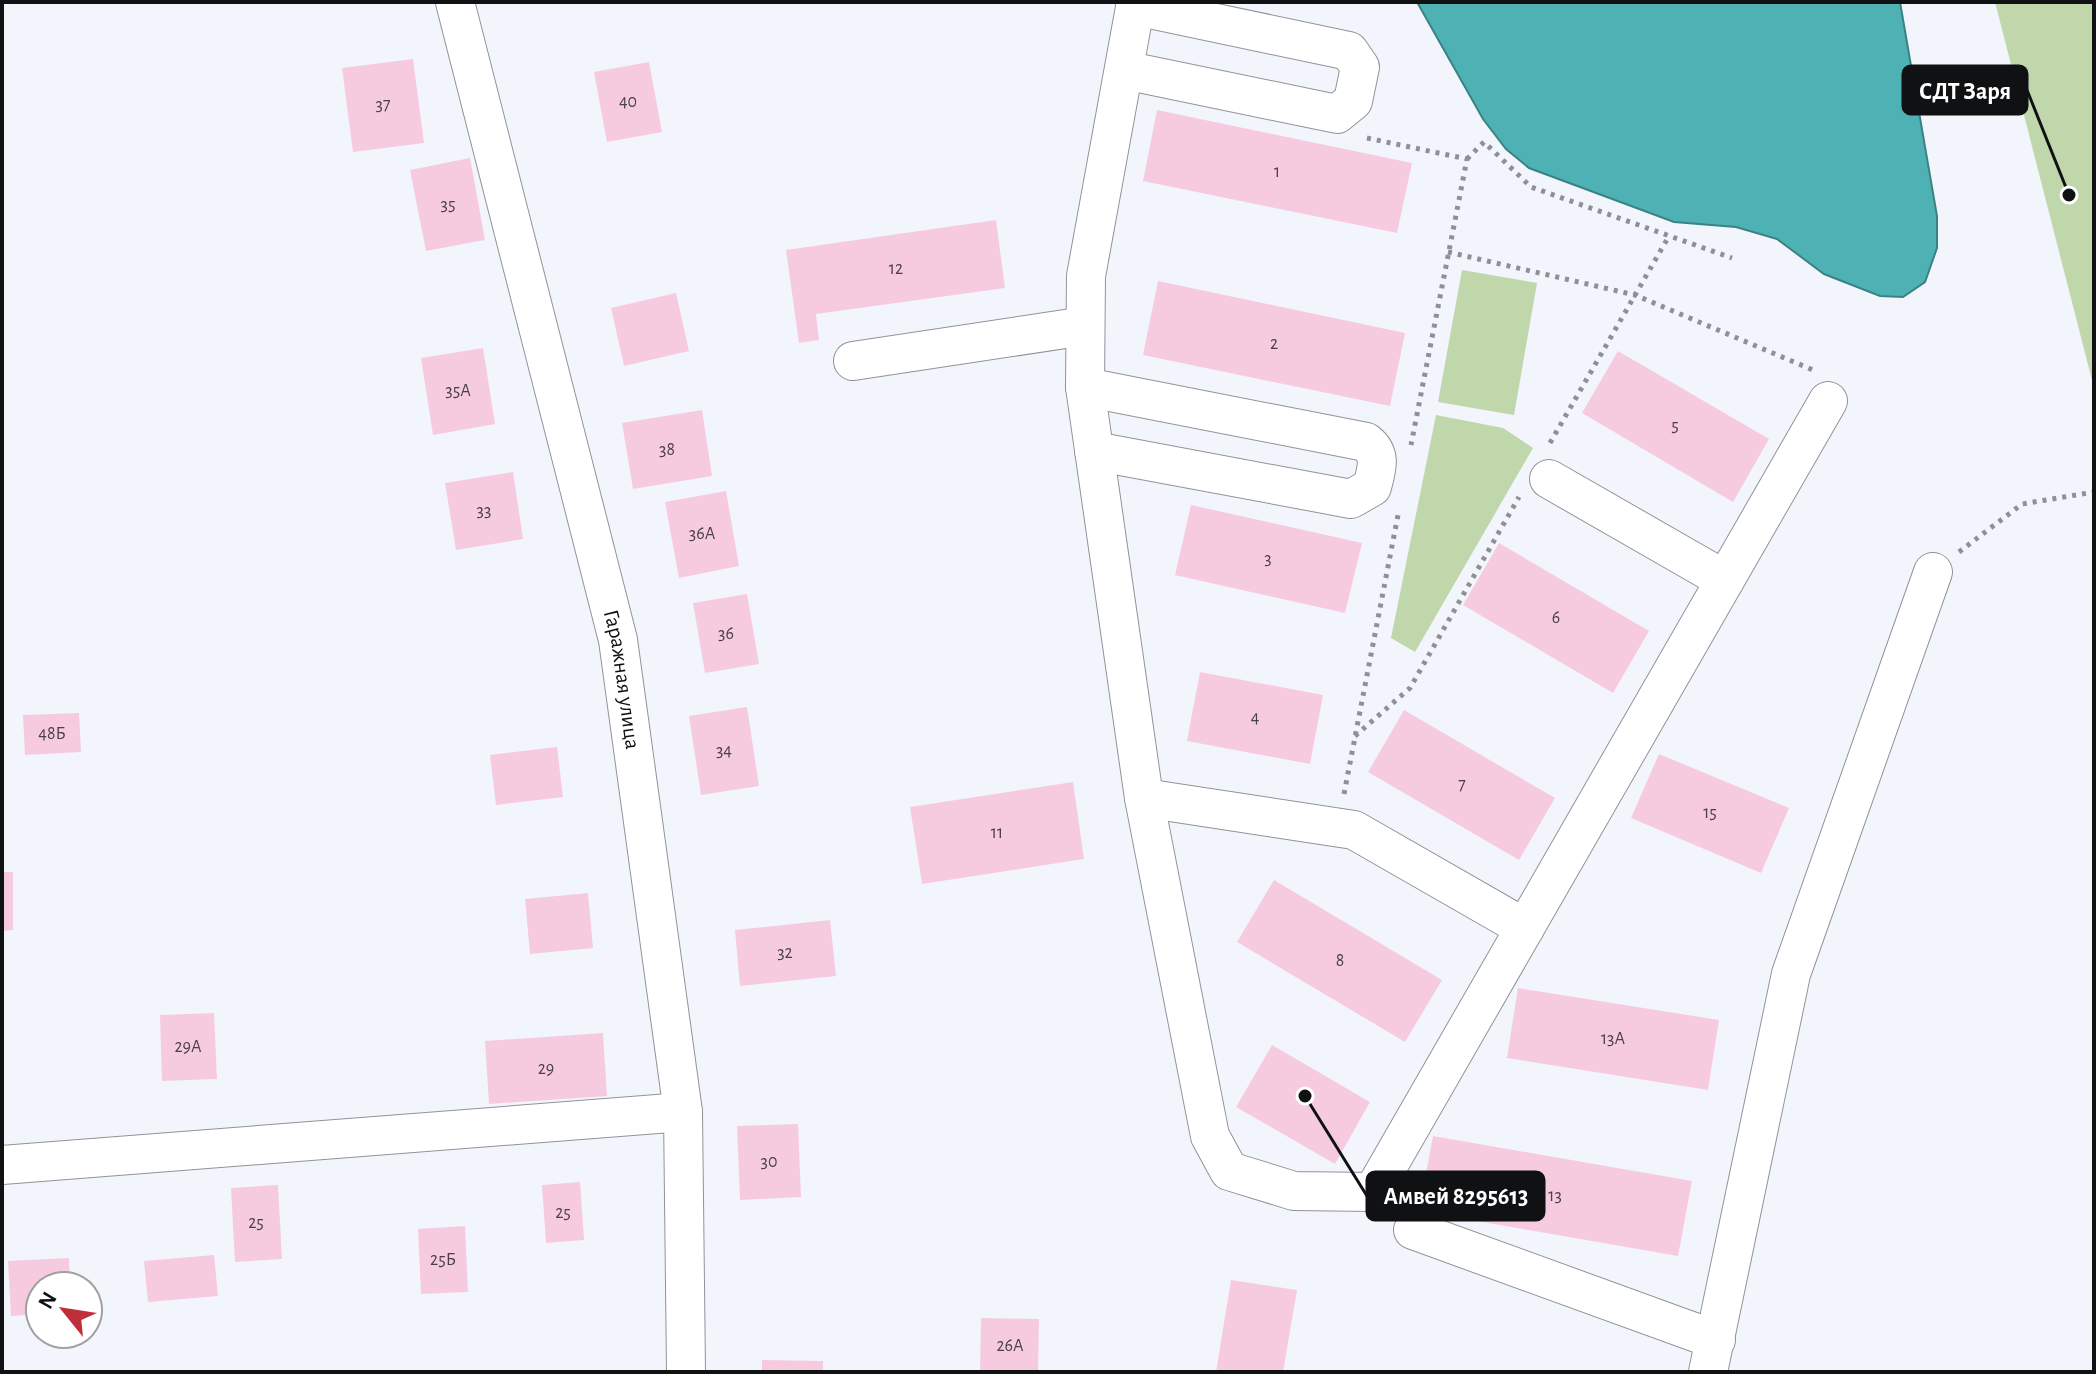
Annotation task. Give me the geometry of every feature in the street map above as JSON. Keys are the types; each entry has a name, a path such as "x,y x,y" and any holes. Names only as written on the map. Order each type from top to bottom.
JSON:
{"street":[{"name":"Гаражная улица","path":"455,2 618,640 683,1112 686,1372"},
{"path":"1124,70 1337,114 1353,101 1360,67 1349,51 1136,4 1086,276 1085,387 1144,798 1210,1136 1229,1171 1294,1191 1373,1192 1828,401"},
{"path":"853,361 1085,326"},
{"path":"1085,387 1366,442 1374,448 1378,460 1372,487 1351,499 1094,451"},
{"path":"1549,479 1725,580"},
{"path":"1413,1230 1712,1356 1791,974 1933,572"},
{"path":"1144,798 1337,804 1354,830 1525,928"},
{"path":"2,1165 683,1112"}],"path":[{"path":"1362,137 1467,159"},
{"path":"1410,450 1467,159 1484,142 1531,187 1732,258"},
{"path":"1448,252 1635,295 1821,374 1828,401"},
{"path":"1933,572 2022,504 2094,492"},
{"path":"1337,804 1402,495"},
{"path":"1380,523 1396,525"}],"green space":[{"path":"1995,2 2094,2 2094,388"},
{"path":"1462,270 1537,283 1514,415 1438,402"},
{"path":"1436,415 1503,428 1533,448 1415,652 1391,638"}],"water":[{"path":"1417,2 1900,2 1937,216 1937,248 1925,282 1903,297 1880,296 1824,274 1777,239 1736,227 1674,222 1529,168 1506,149 1483,119"}],"building":[{"path":"413,59 424,143 353,152 342,68"},
{"path":"649,62 662,132 607,142 594,72"},
{"path":"1157,110 1412,163 1397,233 1143,181"},
{"path":"470,158 485,240 426,251 410,170"},
{"path":"996,220 1005,288 816,314 819,340 799,343 786,250"},
{"path":"1158,281 1405,333 1390,406 1143,355"},
{"path":"676,293 689,351 624,366 611,308"},
{"path":"483,348 495,424 433,435 421,358"},
{"path":"1618,351 1769,439 1733,502 1582,413"},
{"path":"702,410 712,476 633,489 622,423"},
{"path":"513,472 523,539 456,550 445,483"},
{"path":"726,491 739,566 679,578 665,502"},
{"path":"1191,505 1362,543 1345,613 1175,575"},
{"path":"1499,543 1649,631 1613,693 1463,605"},
{"path":"747,594 759,664 705,673 693,603"},
{"path":"1200,672 1323,695 1310,764 1187,741"},
{"path":"747,707 759,786 701,795 689,716"},
{"path":"1404,710 1555,798 1519,860 1368,772"},
{"path":"79,713 81,752 25,755 23,715"},
{"path":"557,747 563,797 496,805 490,755"},
{"path":"1659,754 1789,808 1761,873 1631,818"},
{"path":"1073,782 1084,859 922,884 910,807"},
{"path":"2,872 13,872 13,930 2,931"},
{"path":"1274,880 1442,980 1405,1042 1237,942"},
{"path":"588,893 593,948 530,954 525,899"},
{"path":"830,920 836,976 740,986 735,930"},
{"path":"1518,988 1719,1020 1708,1090 1507,1058"},
{"path":"214,1013 217,1079 162,1081 160,1015"},
{"path":"603,1033 607,1096 489,1104 485,1041"},
{"path":"1272,1045 1370,1102 1335,1164 1236,1107"},
{"path":"798,1124 801,1197 740,1200 737,1126"},
{"path":"1433,1136 1692,1181 1678,1256 1419,1211"},
{"path":"580,1182 584,1240 546,1243 542,1185"},
{"path":"278,1185 282,1259 235,1262 231,1188"},
{"path":"465,1226 468,1292 421,1294 418,1229"},
{"path":"214,1255 218,1296 148,1302 144,1261"},
{"path":"69,1258 69,1270 24,1270 24,1315 11,1316 8,1261"},
{"path":"1231,1280 1297,1290 1283,1372 1216,1372"},
{"path":"981,1318 1039,1319 1038,1372 980,1372"},
{"path":"762,1360 823,1361 823,1372 762,1372"}],"place":[{"name":"СДТ Заря","path":"2069,195"},
{"name":"Амвей 8295613","path":"1305,1096"}]}
